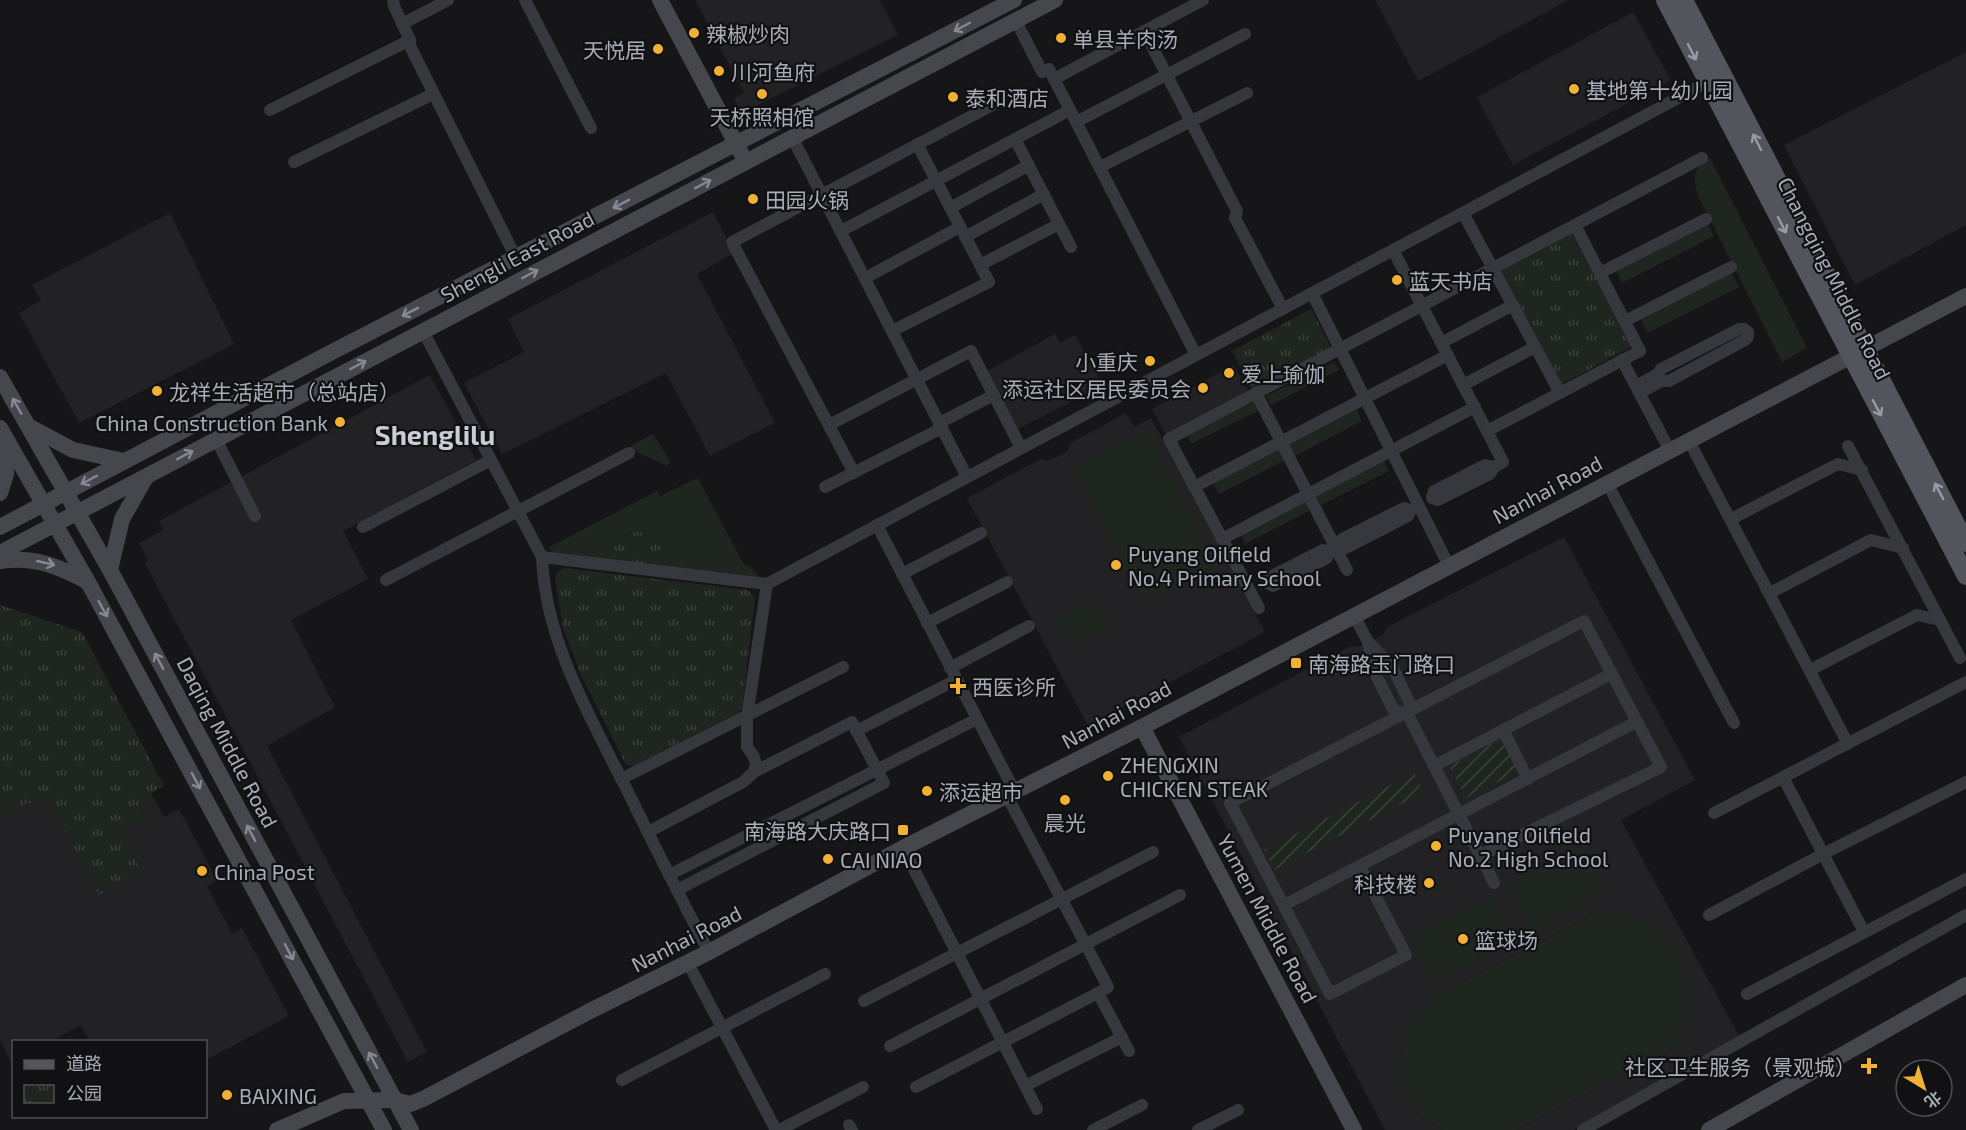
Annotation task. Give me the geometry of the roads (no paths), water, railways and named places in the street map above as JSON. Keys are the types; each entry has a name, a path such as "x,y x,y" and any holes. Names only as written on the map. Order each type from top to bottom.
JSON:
{"main road":[{"path":"660,0 745,161"},
{"name":"Shengli East Road","path":"0,526 1014,0"},
{"name":"Shengli East Road","path":"0,553 1055,0"},
{"name":"Changqing Middle Road","path":"1665,0 1857,353 1966,543"},
{"name":"Changqing Middle Road","path":"1684,0 1966,576"},
{"name":"Nanhai Road","path":"278,1130 344,1101 395,1100 410,1104 423,1099 1142,727 1966,296"},
{"name":"Daqing Middle Road","path":"0,377 110,570 411,1130"},
{"path":"29,427 73,450 124,461"},
{"path":"0,493 6,474 4,435"},
{"path":"4,435 88,582 384,1130"},
{"path":"110,570 122,519 148,474"},
{"path":"0,561 34,561 59,567 88,582"},
{"name":"Yumen Middle Road","path":"1142,727 1354,1130"},
{"path":"1718,1128 1966,985"}],"street":[{"path":"393,0 410,40 410,46 516,258"},
{"path":"402,24 448,0"},
{"path":"525,0 591,128"},
{"path":"1054,79 1203,0"},
{"path":"1016,21 1042,72 1049,69 1196,355"},
{"path":"1144,31 1237,212 1235,218 1283,309"},
{"path":"1076,122 1245,34"},
{"path":"270,110 410,40"},
{"path":"542,557 767,584 1708,82"},
{"path":"1100,167 1247,93"},
{"path":"294,162 433,94"},
{"path":"854,473 732,242 1000,101"},
{"path":"841,231 1070,110"},
{"path":"792,137 967,477"},
{"path":"1015,139 1071,247"},
{"path":"892,331 989,282 917,144"},
{"path":"1259,608 1169,440 1702,158"},
{"path":"950,208 1029,165"},
{"path":"865,278 1044,195"},
{"path":"1463,213 1560,393"},
{"path":"1600,273 1706,219"},
{"path":"980,265 1059,224"},
{"path":"1487,431 1640,351 1575,225"},
{"path":"1250,592 1267,583 1273,586 1326,558 1334,549 1346,548 1408,516 1415,507 1432,498 1438,500 1490,474 1494,467 1503,462 1393,250"},
{"path":"1625,321 1731,267"},
{"path":"1312,293 1392,451 1415,507 1449,566"},
{"path":"1441,343 1513,305"},
{"path":"1638,390 1660,378 1669,381 1745,340 1748,332 1739,329 1661,369 1660,378"},
{"path":"423,331 542,557 543,575 558,642 577,690 709,952"},
{"path":"1463,385 1536,347"},
{"path":"829,425 971,351 1022,448"},
{"path":"1194,487 1448,355"},
{"path":"1622,360 1670,451"},
{"path":"1256,393 1334,549 1347,570"},
{"path":"825,487 994,395"},
{"path":"1222,539 1475,407"},
{"path":"216,439 255,516"},
{"path":"1689,441 1848,744"},
{"path":"1848,446 1960,658"},
{"path":"386,580 629,453"},
{"path":"363,527 491,460"},
{"path":"1731,519 1838,465 1862,470"},
{"path":"1607,483 1734,723"},
{"path":"877,525 977,719 1061,899 1108,987 916,1087"},
{"path":"902,574 981,533"},
{"path":"1770,593 1871,540 1903,548"},
{"path":"927,623 1007,582"},
{"path":"754,772 756,764 746,741 747,717 767,584"},
{"path":"1354,615 1368,642 1377,677 1394,711 1407,713"},
{"path":"1810,670 1917,615 1940,620"},
{"path":"1360,866 1406,955 1330,994 1230,803 1584,621 1661,767 1481,855"},
{"path":"950,668 1029,626"},
{"path":"1368,642 1393,668 1410,704 1407,713 1494,883"},
{"path":"621,780 843,667"},
{"path":"1434,766 1611,674"},
{"path":"856,730 956,680"},
{"path":"1714,813 1966,682"},
{"path":"669,875 977,719"},
{"path":"648,831 743,782 754,772 852,722 884,783 677,890"},
{"path":"1284,905 1636,722"},
{"path":"1503,730 1528,778"},
{"path":"1783,777 1864,932"},
{"path":"1709,915 1966,782"},
{"path":"903,849 1037,1109"},
{"path":"864,1001 1153,852"},
{"path":"1747,994 1966,879"},
{"path":"890,1046 1180,895"},
{"path":"1583,1130 1966,915"},
{"path":"688,963 777,1130 864,1087"},
{"path":"622,1080 825,974"},
{"path":"1098,993 1129,1051"},
{"path":"1025,1086 1122,1037"},
{"path":"1094,1130 1142,1105"},
{"path":"1198,1130 1238,1110"}],"place":[{"name":"辣椒炒肉","path":"694,33"},
{"name":"单县羊肉汤","path":"1061,38"},
{"name":"天悦居","path":"658,49"},
{"name":"川河鱼府","path":"719,71"},
{"name":"基地第十幼儿园","path":"1574,89"},
{"name":"天桥照相馆","path":"762,94"},
{"name":"泰和酒店","path":"953,97"},
{"name":"田园火锅","path":"753,199"},
{"name":"蓝天书店","path":"1397,280"},
{"name":"小重庆","path":"1150,361"},
{"name":"爱上瑜伽","path":"1229,373"},
{"name":"添运社区居民委员会","path":"1203,388"},
{"name":"龙祥生活超市（总站店）","path":"157,391"},
{"name":"China Construction Bank","path":"340,422"},
{"name":"Puyang Oilfield No.4 Primary School","path":"1116,565"},
{"name":"南海路玉门路口","path":"1296,663"},
{"name":"西医诊所","path":"958,686"},
{"name":"ZHENGXIN CHICKEN STEAK","path":"1108,776"},
{"name":"添运超市","path":"927,791"},
{"name":"晨光","path":"1065,800"},
{"name":"南海路大庆路口","path":"903,830"},
{"name":"Puyang Oilfield No.2 High School","path":"1436,846"},
{"name":"CAI NIAO","path":"828,859"},
{"name":"China Post","path":"202,871"},
{"name":"科技楼","path":"1429,883"},
{"name":"篮球场","path":"1463,939"},
{"name":"社区卫生服务（景观城）","path":"1869,1066"},
{"name":"BAIXING","path":"227,1095"}],"district":[{"name":"Shenglilu","path":"435,434"}]}
